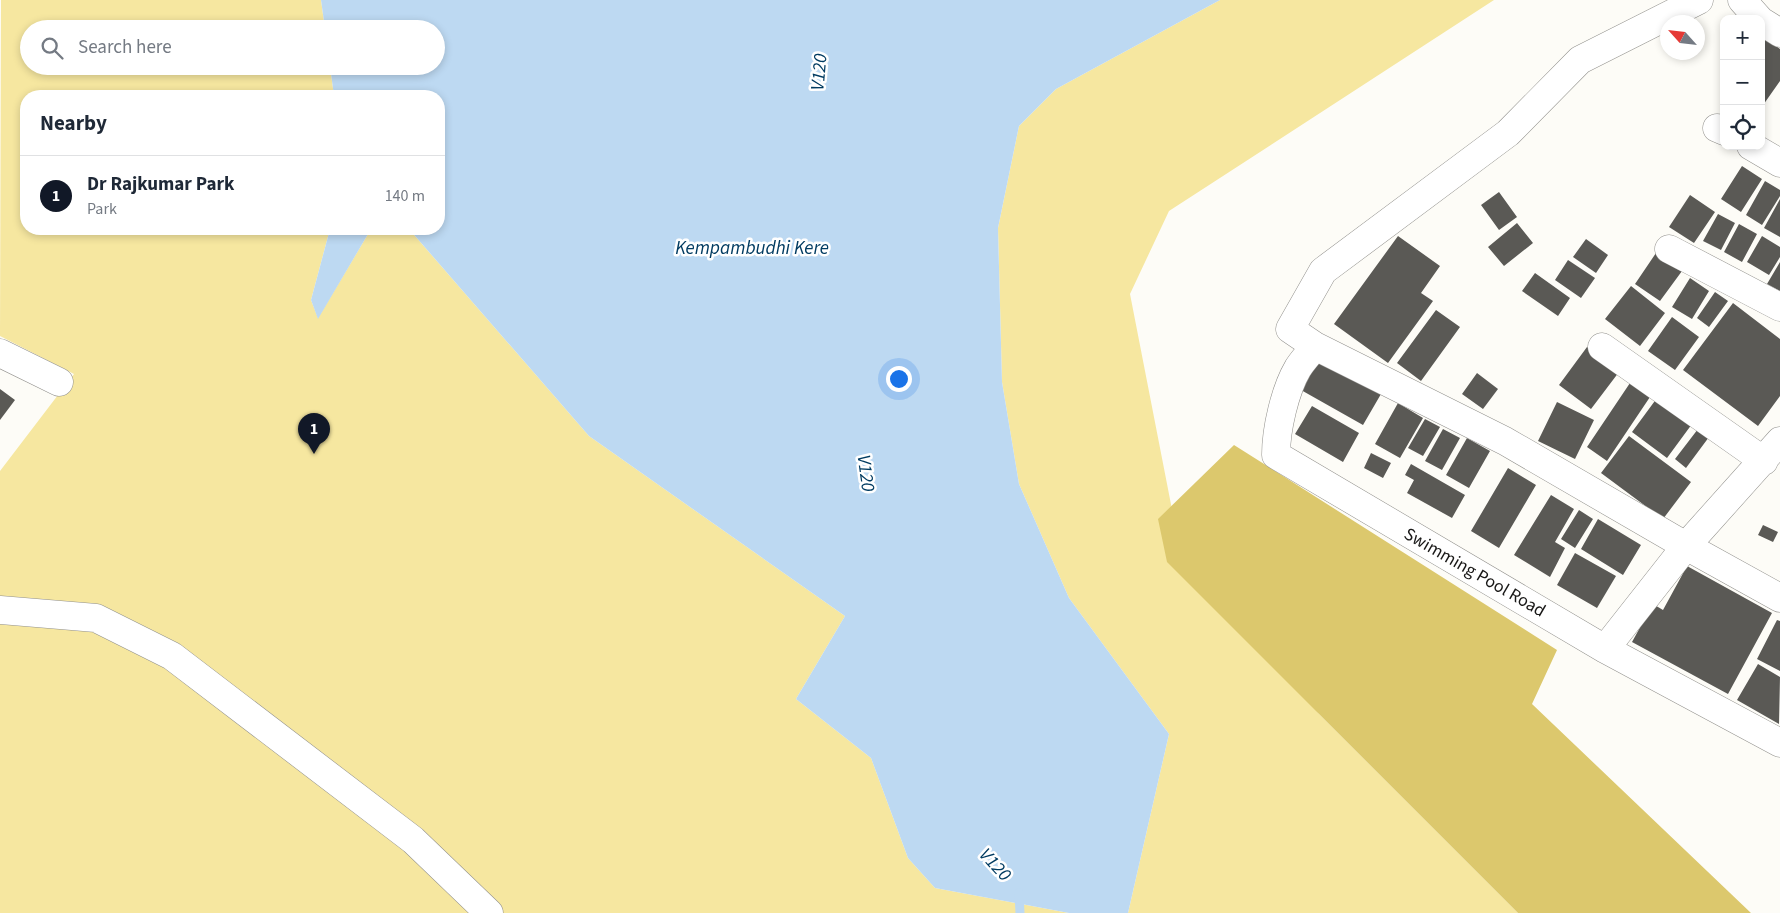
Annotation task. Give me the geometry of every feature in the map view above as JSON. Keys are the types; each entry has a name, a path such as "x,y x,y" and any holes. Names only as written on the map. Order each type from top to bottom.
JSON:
{"street":[{"path":"1699,0 1580,60 1508,132 1323,272 1290,329 1315,346 1506,441 1686,546 1780,598"},
{"path":"1742,0 1756,15"},
{"path":"1765,23 1780,33"},
{"path":"1757,150 1780,163"},
{"path":"1669,248 1780,307"},
{"name":"Swimming Pool Road","path":"1315,346 1298,369 1284,404 1276,440 1276,455 1605,649 1780,743"},
{"path":"1602,347 1772,451 1686,546 1605,649"},
{"path":"0,353 59,382"},
{"path":"0,610 96,618 172,656 413,840 489,913"}],"shaded area":[{"path":"1,0 321,0 324,20 20,20 20,75 331,75 333,90 20,90 20,235 328,235 311,300 318,318 367,235 414,235 589,436 845,616 796,699 871,758 908,858 935,888 1069,913 0,913 0,471 74,374 0,336"},
{"path":"1220,0 1494,0 1169,211 1130,294 1176,530 1319,714 1518,913 1128,913 1169,734 1069,598 1019,484 1002,382 998,228 1019,126 1056,89"},
{"path":"1234,445 1557,650 1532,704 1751,913 1518,913 1167,562 1158,519"}],"water":[{"name":"Kempambudhi Kere","path":"321,0 1220,0 1056,89 1019,126 998,228 1002,382 1019,484 1069,598 1169,734 1128,913 1069,913 935,888 908,858 871,758 796,699 845,616 589,436 414,235 445,235 445,90 333,90 331,75 445,75 445,20 324,20"},
{"path":"328,235 367,235 318,319 311,300"}],"building":[{"path":"1765,38 1780,49 1780,81 1765,102"},
{"path":"1742,166 1762,179 1741,212 1721,199"},
{"path":"1765,181 1780,190 1780,196 1762,225 1746,215"},
{"path":"1499,192 1517,217 1499,230 1481,205"},
{"path":"1690,195 1715,212 1694,243 1669,227"},
{"path":"1780,199 1780,237 1764,228"},
{"path":"1718,214 1735,223 1721,250 1703,241"},
{"path":"1517,223 1533,243 1504,266 1488,247"},
{"path":"1739,224 1757,234 1742,262 1724,252"},
{"path":"1398,236 1440,266 1421,293 1433,301 1388,363 1334,324"},
{"path":"1762,236 1780,247 1780,257 1769,275 1747,262"},
{"path":"1586,239 1608,255 1596,273 1573,257"},
{"path":"1656,253 1682,271 1660,301 1635,284"},
{"path":"1568,260 1595,278 1581,298 1555,280"},
{"path":"1780,262 1780,291 1767,284"},
{"path":"1535,273 1570,298 1558,316 1522,291"},
{"path":"1690,278 1709,291 1692,319 1672,307"},
{"path":"1631,286 1665,313 1640,346 1605,319"},
{"path":"1715,292 1728,301 1709,327 1697,318"},
{"path":"1733,303 1780,339 1780,396 1758,426 1683,370"},
{"path":"1436,310 1460,327 1421,381 1397,363"},
{"path":"1672,317 1699,337 1675,370 1648,351"},
{"path":"1587,347 1619,372 1591,409 1559,385"},
{"path":"1319,359 1381,394 1363,425 1301,390"},
{"path":"1477,373 1498,389 1483,409 1462,394"},
{"path":"1632,380 1652,394 1607,461 1587,447"},
{"path":"0,389 15,400 0,420"},
{"path":"1657,398 1692,424 1667,458 1632,432"},
{"path":"1557,402 1594,420 1575,459 1538,441"},
{"path":"1398,403 1423,418 1400,458 1375,444"},
{"path":"1312,406 1359,433 1343,462 1295,434"},
{"path":"1425,419 1440,427 1423,456 1408,448"},
{"path":"1443,429 1460,438 1442,470 1425,461"},
{"path":"1698,429 1709,437 1686,468 1675,459"},
{"path":"1629,436 1691,482 1663,519 1601,473"},
{"path":"1467,438 1490,451 1469,488 1446,475"},
{"path":"1371,453 1391,463 1383,478 1364,468"},
{"path":"1411,464 1465,495 1452,518 1407,493 1414,480 1405,475"},
{"path":"1508,468 1536,485 1499,548 1471,531"},
{"path":"1551,495 1574,509 1555,542 1565,548 1550,577 1514,555"},
{"path":"1579,510 1593,519 1575,548 1561,539"},
{"path":"1598,519 1641,545 1623,575 1581,549"},
{"path":"1763,525 1778,532 1773,542 1758,535"},
{"path":"1575,553 1616,576 1597,608 1557,585"},
{"path":"1687,566 1772,613 1728,694 1632,642 1653,604 1663,610"},
{"path":"1777,620 1780,621 1780,671 1757,659"},
{"path":"1758,664 1780,677 1779,724 1737,700"}],"waterway":[{"name":"V120","path":"1019,893 1020,913"}],"place":[{"name":"Dr Rajkumar Park","path":"314,454"}]}
